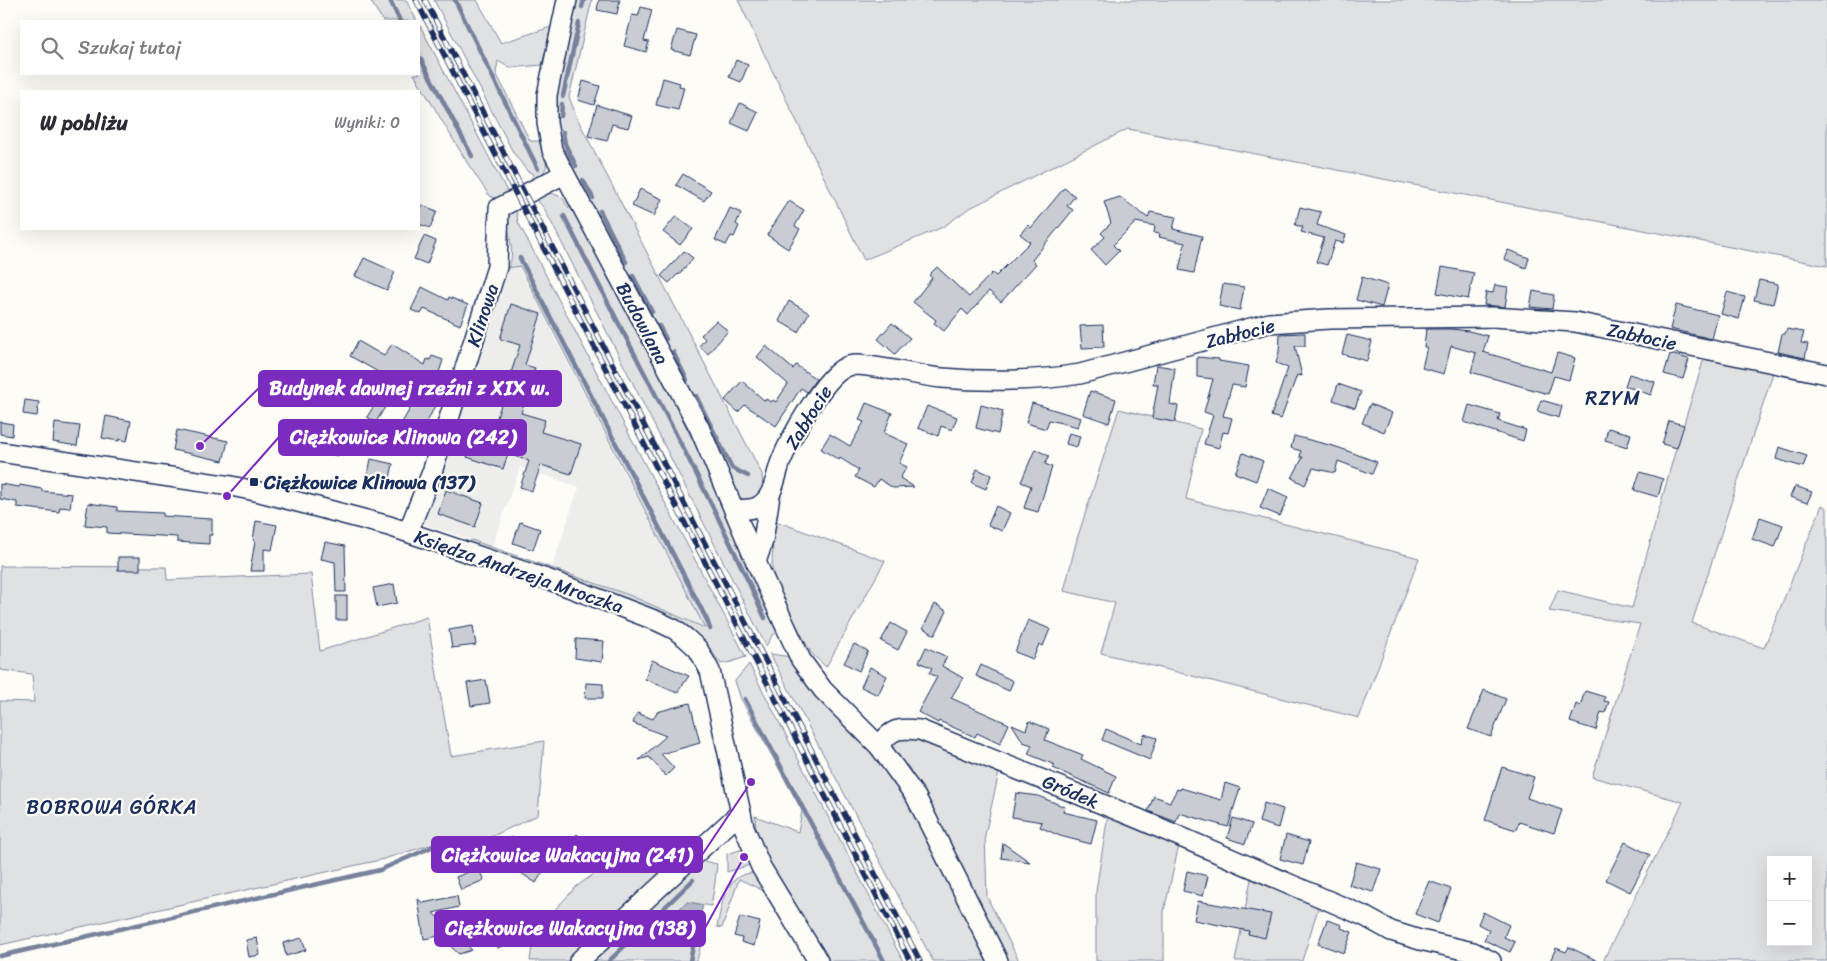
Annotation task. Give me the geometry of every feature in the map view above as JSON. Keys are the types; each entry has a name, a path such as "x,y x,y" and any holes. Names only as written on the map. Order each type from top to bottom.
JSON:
{"street":[{"name":"Budowlana","path":"568,0 547,95 547,123 552,150 699,427 756,562 802,660 823,690 879,746"},
{"name":"Klinowa","path":"408,532 432,472 498,268 499,208 564,174"},
{"name":"Zabłocie","path":"770,495 785,453 822,389 834,375 846,366 858,365 956,379 1050,379 1080,374 1269,323 1329,319 1492,317 1575,322 1827,374"},
{"name":"Księdza Andrzeja Mroczka","path":"0,452 260,492 408,532 547,579 642,614 674,629 698,649 714,680 744,827 761,867 818,961"},
{"path":"734,510 756,507 770,495"},
{"path":"756,562 763,541 770,495"},
{"name":"Gródek","path":"879,746 889,733 904,728 920,730 1148,823 1364,916 1392,931 1420,940 1473,952 1491,961"},
{"path":"879,746 916,797 998,961"},
{"path":"579,961 741,812"}],"shaded area":[{"path":"370,0 406,0 416,20 382,20"},
{"path":"434,0 477,0 501,43 551,27 542,65 510,68 498,61 496,73 530,141 539,141 545,156 545,170 528,183 534,174 527,171 513,152"},
{"path":"574,0 592,0 569,97 577,118 762,474 763,487 757,498 745,501 735,495 618,262 618,252 578,180 558,131 553,94"},
{"path":"738,0 1827,0 1827,266 1128,129 968,209 943,227 864,260"},
{"path":"420,26 508,193 499,199 489,195 468,164 415,75 420,75"},
{"path":"551,193 562,197 569,208 573,206 720,495 778,632 772,636 766,646 544,208 536,199"},
{"path":"516,210 518,222 746,657 721,664 705,643 691,631 469,545 471,540 629,595 705,628 520,266 508,268 512,254 508,219 509,215"},
{"path":"519,266 705,628 629,595 552,567 579,487 520,467 492,547 420,523 443,472 508,268"},
{"path":"1705,355 1774,370 1692,623 1764,648 1822,505 1827,508 1827,961 1603,961 1683,802 1592,777 1640,624 1549,611 1558,590 1632,608 1673,459"},
{"path":"1119,409 1201,429 1186,499 1419,558 1359,718 1101,653 1115,603 1064,591 1077,539"},
{"path":"773,520 885,561 826,667 811,653 778,590 772,569"},
{"path":"0,566 166,567 167,580 311,574 320,651 427,617 451,756 544,741 538,815 456,853 450,839 380,860 0,945 0,701 34,702 32,674 0,670"},
{"path":"770,654 792,657 813,689 893,778 912,805 990,961 933,961"},
{"path":"749,664 903,961 826,961 765,854 756,829 755,816 798,832 802,811 741,699 735,681"},
{"path":"908,737 1000,768 985,835 987,897 1019,961 1008,961 908,766 900,761 892,748 897,738"},
{"path":"1108,814 1179,845 1164,911 1164,961 1096,961 1096,891"},
{"path":"743,849 750,865 727,872 727,854"},
{"path":"679,850 639,895 567,961 530,961 534,932 577,886 621,855"},
{"path":"699,860 717,864 711,906 688,902 681,907 679,917 699,923 705,927 697,961 592,961"},
{"path":"751,873 756,875 764,891 739,879 722,928 717,927 723,901 730,885 742,875"},
{"path":"1252,874 1319,905 1302,961 1235,961"},
{"path":"688,902 703,905 699,923 679,918 681,907"}],"building":[{"path":"599,0 620,0 617,14 597,10"},
{"path":"641,7 652,10 644,41 649,42 646,52 624,46 632,15 638,16"},
{"path":"677,30 696,35 690,55 671,50"},
{"path":"736,60 748,65 741,82 729,77"},
{"path":"663,78 680,83 679,86 684,87 678,110 656,105"},
{"path":"583,81 600,86 594,105 578,100"},
{"path":"740,103 758,112 749,131 731,123"},
{"path":"597,105 632,116 628,128 612,124 607,141 588,136"},
{"path":"683,174 711,191 704,201 676,185"},
{"path":"1064,188 1075,196 1067,206 1073,210 1032,260 1036,264 1001,302 989,291 968,315 962,309 944,331 934,323 936,320 913,302 932,278 929,275 937,267 969,297 992,273 996,276 1030,242 1020,234 1028,225 1031,228"},
{"path":"640,189 662,199 654,216 632,206"},
{"path":"1120,197 1148,218 1150,212 1176,217 1173,229 1202,236 1194,273 1179,270 1185,243 1159,237 1160,234 1154,233 1155,226 1136,222 1113,245 1119,251 1105,265 1091,250 1105,237 1101,233 1111,223 1104,202"},
{"path":"789,201 804,210 795,226 800,229 788,249 767,235"},
{"path":"420,204 437,211 430,228 420,224"},
{"path":"1300,207 1321,212 1317,225 1346,235 1343,243 1335,241 1327,265 1316,262 1324,238 1301,232 1303,227 1295,225"},
{"path":"730,208 741,213 736,224 739,226 734,237 731,236 726,245 715,240"},
{"path":"676,216 693,229 680,245 663,232"},
{"path":"424,236 436,241 427,264 414,259"},
{"path":"1508,250 1529,258 1526,268 1504,259"},
{"path":"684,251 693,258 679,275 669,283 661,276"},
{"path":"364,258 395,272 387,290 355,276"},
{"path":"1442,267 1474,273 1468,299 1437,293"},
{"path":"1362,277 1388,285 1382,307 1356,300"},
{"path":"1759,280 1778,284 1773,304 1754,300"},
{"path":"1223,284 1244,287 1240,310 1219,306"},
{"path":"1495,285 1508,287 1505,307 1484,305 1486,292 1493,293"},
{"path":"422,287 448,300 449,297 468,305 460,325 424,309 421,314 411,310"},
{"path":"1533,291 1554,295 1552,309 1530,307"},
{"path":"1727,292 1745,297 1739,319 1721,314"},
{"path":"789,301 809,313 798,332 779,321"},
{"path":"511,304 541,314 525,365 535,368 521,413 545,420 541,432 581,444 571,474 541,465 532,491 520,487 529,461 508,454 503,469 467,457 470,447 486,452 520,345 500,339"},
{"path":"1676,305 1718,315 1712,339 1670,329"},
{"path":"716,321 728,331 708,354 699,346 705,339 701,335"},
{"path":"892,323 910,338 895,354 878,339"},
{"path":"1103,325 1104,347 1082,348 1080,326"},
{"path":"1426,329 1469,331 1488,336 1483,352 1551,372 1557,353 1575,358 1569,380 1554,376 1548,394 1471,372 1476,353 1451,346 1444,374 1422,368 1427,347 1424,347"},
{"path":"1787,329 1804,332 1801,343 1808,344 1805,358 1778,352 1782,334 1785,334"},
{"path":"1305,333 1305,346 1295,346 1302,376 1297,375 1281,419 1271,416 1288,368 1276,363 1280,334"},
{"path":"1347,335 1372,341 1367,361 1342,354"},
{"path":"358,341 384,356 392,344 425,365 427,359 430,360 432,356 443,360 431,397 438,400 414,448 410,448 393,438 411,407 390,399 376,422 367,417 375,404 371,401 381,384 377,381 380,376 377,374 378,372 350,356"},
{"path":"766,346 793,369 796,365 816,379 807,392 801,388 776,426 745,405 738,412 725,400 742,381 765,401 766,399 776,402 788,384 757,357"},
{"path":"1670,354 1689,359 1683,379 1664,374"},
{"path":"1197,357 1219,359 1219,361 1249,366 1245,387 1232,385 1223,416 1232,418 1228,433 1223,432 1219,448 1204,444 1213,415 1204,412 1213,379 1197,377"},
{"path":"1156,365 1175,368 1170,404 1178,406 1175,422 1152,418 1158,384 1153,384"},
{"path":"1629,374 1655,382 1651,395 1625,386"},
{"path":"1338,384 1361,392 1355,408 1333,400"},
{"path":"1090,391 1116,399 1109,423 1083,414"},
{"path":"25,400 39,402 37,416 23,414"},
{"path":"1541,400 1562,406 1559,418 1537,411"},
{"path":"866,403 892,413 884,433 908,444 899,463 907,467 900,478 914,487 893,488 879,479 874,487 855,477 859,470 821,449 830,434 850,446 864,422 859,420"},
{"path":"1032,403 1081,418 1078,427 1049,420 1046,429 1026,423"},
{"path":"1370,404 1392,413 1384,432 1362,423"},
{"path":"981,405 1003,411 998,434 976,428"},
{"path":"1469,405 1500,414 1498,421 1526,430 1523,441 1464,422"},
{"path":"927,406 957,417 952,430 941,426 938,436 918,428"},
{"path":"106,416 131,421 127,441 102,438"},
{"path":"1669,421 1684,425 1677,448 1662,444"},
{"path":"0,422 13,424 12,436 0,434"},
{"path":"55,423 80,426 77,446 53,442"},
{"path":"334,423 346,426 344,434 349,435 346,449 340,447 338,456 326,453 328,444 323,443 327,429 331,431"},
{"path":"1608,428 1631,434 1627,447 1605,440"},
{"path":"177,430 228,441 223,461 173,450"},
{"path":"1069,433 1080,436 1077,447 1066,444"},
{"path":"1294,436 1337,447 1377,462 1372,474 1338,461 1335,473 1313,468 1305,485 1292,478 1303,457 1300,457 1301,451 1291,448"},
{"path":"1779,447 1807,456 1803,467 1776,459"},
{"path":"1035,449 1049,456 1045,464 1052,467 1038,512 1024,508 1031,486 1021,482"},
{"path":"1243,453 1263,461 1256,481 1235,473"},
{"path":"371,459 393,464 388,488 366,483"},
{"path":"977,469 991,475 986,489 972,483"},
{"path":"1640,472 1663,479 1658,497 1634,490"},
{"path":"0,484 19,487 20,485 42,489 42,491 72,494 70,508 60,507 59,512 17,507 17,502 0,499"},
{"path":"1795,486 1812,492 1807,503 1790,497"},
{"path":"1268,488 1288,497 1280,516 1260,508"},
{"path":"446,490 483,503 475,527 438,514"},
{"path":"88,503 117,507 117,511 163,513 163,516 212,519 212,535 209,535 209,544 177,542 177,537 107,533 107,527 85,525"},
{"path":"996,506 1010,513 1002,531 988,525"},
{"path":"1760,517 1783,525 1775,547 1752,539"},
{"path":"256,521 277,525 272,550 264,549 264,571 250,571"},
{"path":"520,522 540,529 533,550 513,543"},
{"path":"325,542 345,546 346,592 336,592 335,562 321,559"},
{"path":"118,557 140,557 140,570 118,570"},
{"path":"394,584 397,603 377,607 373,588"},
{"path":"336,596 347,596 347,620 336,620"},
{"path":"935,604 947,611 935,635 923,628"},
{"path":"1028,620 1050,629 1043,646 1039,644 1033,659 1015,652"},
{"path":"891,623 907,632 898,650 881,641"},
{"path":"473,626 476,645 452,648 449,630"},
{"path":"576,639 604,641 602,662 575,658"},
{"path":"854,644 868,651 859,671 844,663"},
{"path":"926,647 947,657 942,666 963,678 951,698 1009,724 1000,744 977,733 975,737 939,721 938,723 918,712 937,677 929,673 932,668 919,662"},
{"path":"652,660 689,676 677,693 645,679"},
{"path":"981,665 1013,681 1009,691 976,676"},
{"path":"870,667 887,676 878,695 861,687"},
{"path":"486,680 490,703 471,706 467,683"},
{"path":"586,683 603,684 603,698 585,698"},
{"path":"1484,690 1506,699 1491,737 1468,729"},
{"path":"1585,691 1605,697 1604,701 1609,702 1605,713 1601,712 1596,730 1570,722 1576,704 1580,706"},
{"path":"690,703 700,743 661,754 674,768 666,776 649,757 639,760 666,736 633,723 637,713 653,719 657,712"},
{"path":"1029,721 1049,729 1045,740 1083,755 1081,759 1116,776 1109,793 1053,768 1055,765 1028,754 1032,745 1023,742 1012,724 1026,730"},
{"path":"1106,729 1141,744 1144,734 1157,738 1150,760 1102,740"},
{"path":"1502,767 1534,777 1527,798 1562,810 1554,833 1519,822 1516,830 1485,820"},
{"path":"1225,783 1240,788 1228,827 1179,813 1176,822 1148,811 1154,796 1170,802 1177,789 1180,790 1181,788 1221,800"},
{"path":"1016,793 1038,796 1065,807 1063,812 1097,820 1091,844 1060,836 1040,827 1042,822 1012,817"},
{"path":"1264,803 1283,809 1278,828 1259,822"},
{"path":"1233,818 1252,824 1245,844 1227,838"},
{"path":"577,834 594,849 581,865 563,850"},
{"path":"1286,835 1309,842 1303,865 1280,859"},
{"path":"512,837 529,851 521,860 505,846"},
{"path":"1625,842 1650,855 1630,892 1606,880"},
{"path":"1003,843 1030,862 1001,858"},
{"path":"528,855 546,866 536,883 518,871"},
{"path":"1356,862 1381,869 1373,892 1349,885"},
{"path":"478,868 484,880 461,890 456,877"},
{"path":"1187,871 1208,876 1203,896 1183,891"},
{"path":"1429,881 1451,889 1438,923 1415,914"},
{"path":"457,896 459,907 433,913 472,950 459,954 439,936 424,939 418,899 423,903"},
{"path":"1198,901 1271,914 1265,938 1248,934 1249,931 1194,920"},
{"path":"1483,912 1509,925 1504,937 1515,942 1510,952 1484,940 1489,930 1478,924"},
{"path":"502,913 513,933 509,935 512,941 498,948 483,923"},
{"path":"740,917 760,922 754,946 741,942 742,938 734,936"},
{"path":"1327,920 1342,925 1341,928 1352,932 1344,953 1318,944"},
{"path":"257,938 260,955 249,957 246,940"},
{"path":"302,938 306,950 286,956 283,943"},
{"path":"1569,947 1598,961 1550,961 1556,948 1566,952"}],"waterway":[{"path":"390,0 400,20"},
{"path":"455,0 538,169"},
{"path":"582,7 584,0"},
{"path":"563,96 579,23"},
{"path":"420,58 472,156"},
{"path":"561,116 562,104"},
{"path":"563,132 565,144 576,166"},
{"path":"583,180 593,198"},
{"path":"600,211 626,262"},
{"path":"564,216 692,466 765,618"},
{"path":"520,258 710,629"},
{"path":"633,276 652,312"},
{"path":"659,326 666,339"},
{"path":"673,352 687,380"},
{"path":"696,396 732,468 748,476"},
{"path":"745,699 884,961"},
{"path":"0,956 380,870 450,839"},
{"path":"609,961 693,880"},
{"path":"690,961 696,932"}],"railway":[{"path":"416,0 910,961"},
{"path":"425,0 920,961"}],"place":[{"name":"Budynek dawnej rzeźni z XIX w.","path":"200,446"},
{"name":"Ciężkowice Klinowa (137)","path":"254,482"},
{"name":"Ciężkowice Klinowa (242)","path":"227,496"},
{"name":"Ciężkowice Wakacyjna (241)","path":"751,782"},
{"name":"Ciężkowice Wakacyjna (138)","path":"744,857"}],"district":[{"name":"RZYM","path":"1613,398"},
{"name":"BOBROWA GÓRKA","path":"112,807"}]}
